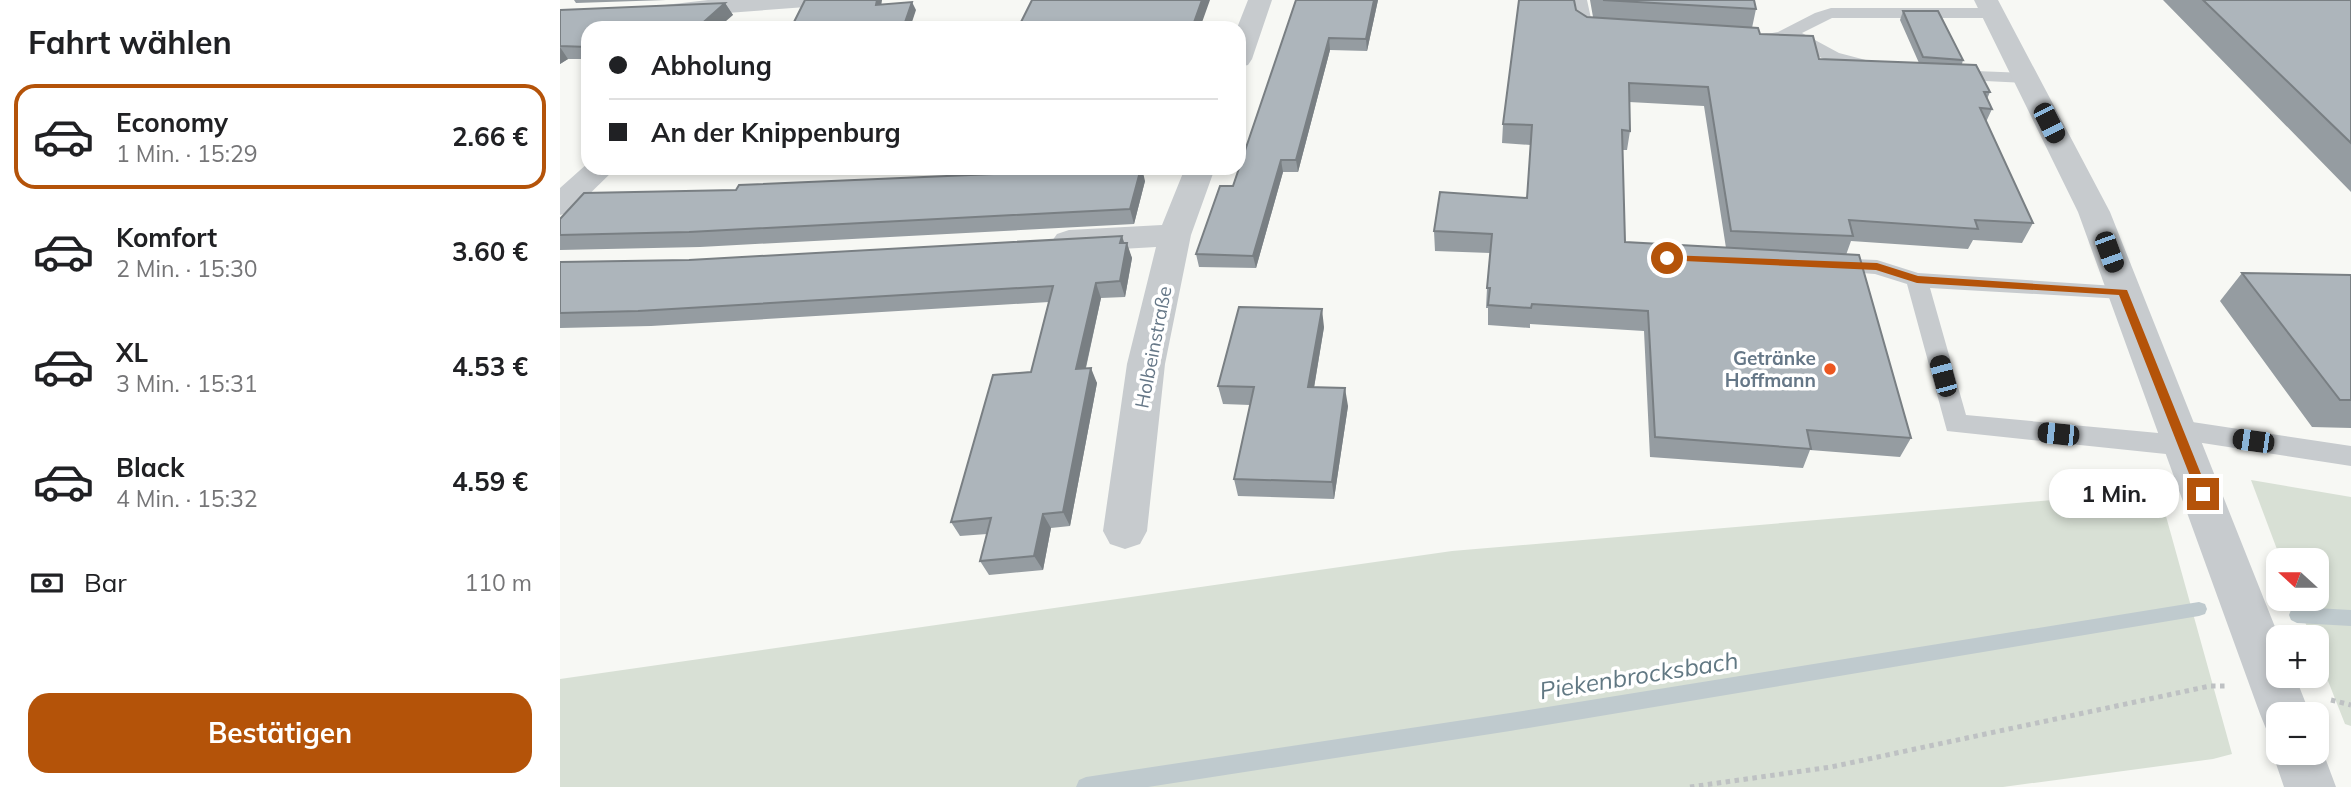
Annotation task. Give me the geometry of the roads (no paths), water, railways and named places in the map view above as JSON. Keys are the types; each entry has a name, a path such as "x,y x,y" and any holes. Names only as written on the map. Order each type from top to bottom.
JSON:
{"street":[{"path":"1246,39 1260,0"},
{"path":"649,10 794,1"},
{"path":"764,21 794,1"},
{"path":"1989,6 2094,212 2281,701"},
{"path":"560,205 593,175"},
{"name":"Holbeinstraße","path":"1125,531 1146,364 1175,235 1197,175"},
{"path":"1037,243 1175,235"},
{"path":"2302,765 2310,787"}],"lane":[{"path":"1579,0 1585,28 1627,30"},
{"path":"1751,39 1765,40 1793,35 1812,17 1831,13 1989,6"},
{"path":"1793,35 1833,57 1867,67 1893,70"},
{"path":"1931,74 2026,78"},
{"path":"1811,264 1877,267 1917,280 2123,292"},
{"path":"1917,280 1956,424 2182,438 2351,456"}],"waterway":[{"name":"Piekenbrocksbach","path":"1086,787 1510,722 2199,609"},
{"name":"Piekenbrocksbach","path":"2297,615 2351,618"}],"place":[{"name":"Getränke Hoffmann","path":"1830,369"}]}
